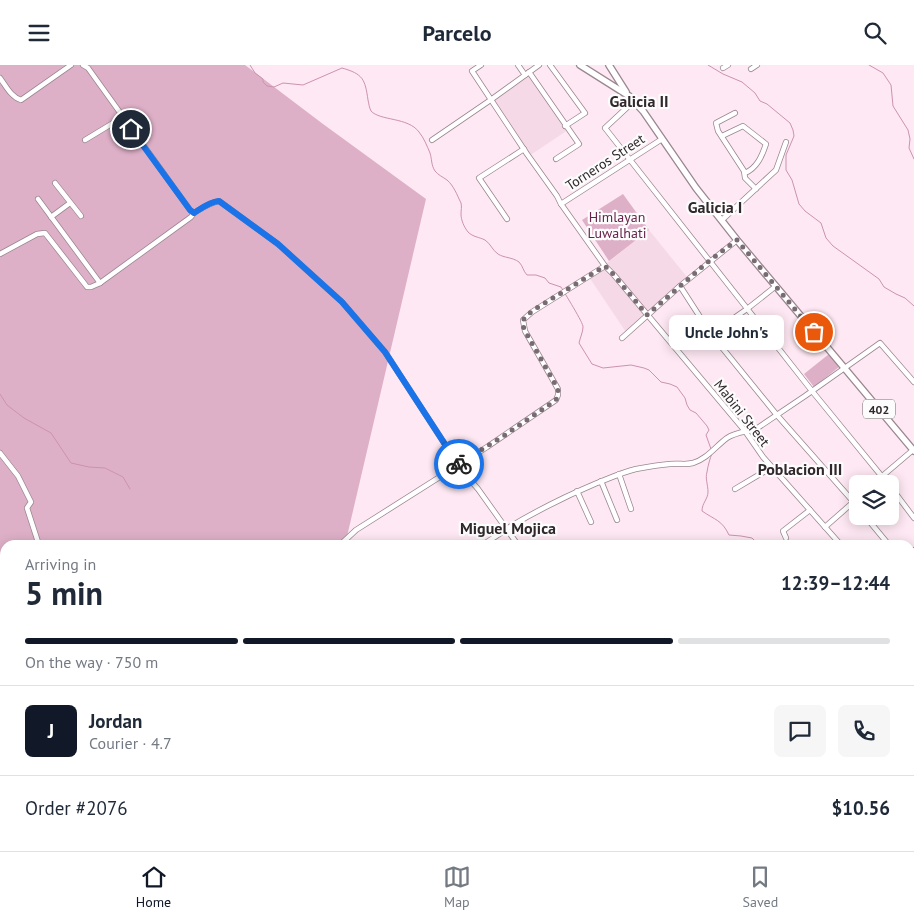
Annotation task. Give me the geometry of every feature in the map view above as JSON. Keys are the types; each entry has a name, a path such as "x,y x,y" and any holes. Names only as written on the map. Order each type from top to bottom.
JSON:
{"main road":[{"name":"402","path":"580,65 634,101 696,188 737,240 914,450"},
{"path":"609,65 629,96"},
{"path":"611,85 618,80"}],"street":[{"path":"0,78 13,96 21,100 71,65"},
{"path":"83,65 88,68 174,189 194,213"},
{"name":"Torneros Street","path":"481,65 472,71 561,204 662,139"},
{"path":"518,65 527,73 578,144 556,159"},
{"path":"432,140 539,65"},
{"path":"550,65 586,113 565,126"},
{"path":"751,69 757,65"},
{"path":"634,101 605,128 812,391 882,475 914,450"},
{"path":"734,113 716,123 718,131 745,173 745,178 756,189"},
{"path":"85,141 122,117"},
{"path":"722,136 744,127 766,144 760,159 752,169 745,173"},
{"path":"722,220 776,169 786,142"},
{"path":"507,219 479,178 525,152"},
{"path":"55,183 81,216"},
{"path":"38,199 100,283"},
{"path":"0,254 37,234 45,233 87,287 92,287 194,213 213,202 219,201 278,244 342,302 385,352 457,465 478,489 515,540"},
{"path":"51,217 70,203"},
{"name":"Mabini Street","path":"561,204 605,266 745,431 763,457 837,540"},
{"path":"622,338 709,261 737,240"},
{"path":"345,540 356,529 505,435 556,400 558,389 523,326 523,320 527,315 605,266"},
{"path":"680,286 712,334 776,414 849,497"},
{"path":"712,334 776,286"},
{"path":"490,540 540,510 601,481 636,469 669,464 695,463 708,455 727,438 740,432 756,429 880,343 914,382"},
{"path":"0,453 18,477 31,502 27,509 37,540"},
{"path":"736,489 772,467"},
{"path":"620,474 631,509"},
{"path":"601,481 617,520"},
{"path":"577,491 591,521"},
{"path":"899,498 914,518"},
{"path":"825,527 849,506"},
{"path":"786,538 783,531 810,510"},
{"path":"872,525 885,540"}],"shaded area":[{"path":"530,75 568,130 529,156 494,101"},
{"path":"649,230 687,277 626,332 589,277"}],"green space":[{"path":"0,65 245,65 426,199 346,540 0,540"},
{"name":"Himlayan Luwalhati","path":"623,194 649,230 609,261 582,220"},
{"path":"829,354 839,367 814,387 804,374"}],"waterway":[{"path":"250,65 267,86 274,87 283,83 303,85 342,68 359,75 366,87 371,111 375,114 408,124 421,134 430,153 435,171 449,182 457,194 461,203 462,221 468,232 485,240 498,254 519,262 527,275 545,278 549,283 561,287 583,327 579,343 592,364 603,368 631,365 644,368 649,370 661,382 677,387 685,398 690,410 696,413 707,426 709,430 706,435 711,449"},
{"path":"708,65 742,82 755,93 760,101 767,104 790,123 794,136 786,155 786,170 792,180 799,204 821,223 826,238 833,246 879,279 884,287 905,298 914,306"},
{"path":"869,65 883,73 891,85 893,106 908,130 909,148 914,159"},
{"path":"0,394 7,405 24,418 51,433 71,463 105,468 123,477 130,489"},
{"path":"712,453 706,474 708,494 702,511 721,523 729,535 752,538 754,540"}],"way so far":[{"path":"459,464 556,400 558,389 525,331 523,320 532,311 574,287 605,266 647,315 709,261 737,240 814,332"}],"place":[{"name":"Uncle John's","path":"814,332"}],"district":[{"name":"Galicia II","path":"639,101"},
{"name":"Galicia I","path":"715,207"},
{"name":"Poblacion III","path":"800,469"},
{"name":"Miguel Mojica","path":"508,528"}],"route":[{"path":"131,129 190,210 194,213 213,202 219,201 278,244 342,302 385,352 457,465 459,464"}]}
